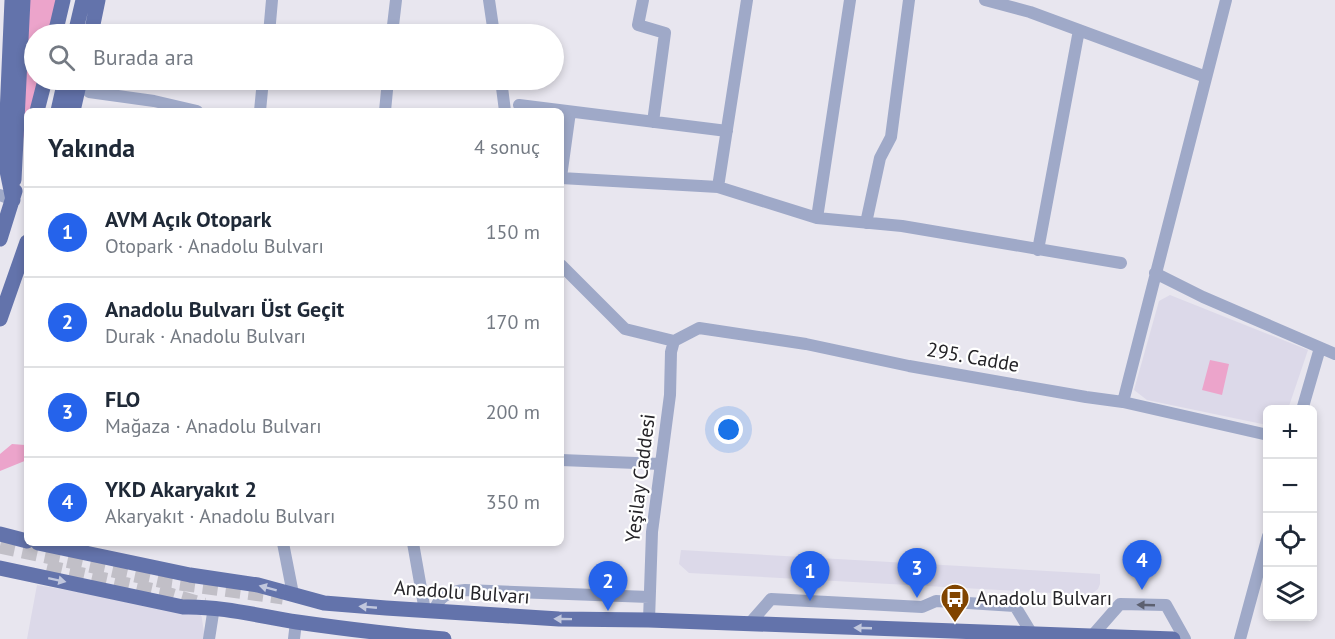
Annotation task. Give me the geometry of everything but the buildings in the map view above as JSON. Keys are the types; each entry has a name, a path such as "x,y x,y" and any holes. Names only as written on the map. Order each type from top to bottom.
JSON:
{"main road":[{"path":"6,197 5,44 12,0"},
{"path":"0,239 18,120 23,0"},
{"path":"57,24 63,0"},
{"path":"77,24 83,0"},
{"path":"93,24 98,0"},
{"path":"38,108 42,90"},
{"path":"59,108 63,90"},
{"path":"74,108 78,90"},
{"path":"6,197 24,154"},
{"path":"0,319 24,251"},
{"path":"0,534 24,540"},
{"name":"Anadolu Bulvarı","path":"52,546 190,575 258,585 324,603 430,612 559,619 750,623 1173,639"},
{"path":"0,568 183,607 212,607 296,622 444,639"}],"street":[{"path":"269,24 272,0"},
{"path":"393,24 396,0"},
{"path":"489,0 493,24"},
{"path":"643,0 638,25 665,33 653,122"},
{"path":"718,187 747,0"},
{"path":"817,218 850,0"},
{"path":"866,223 880,158 891,137 909,0"},
{"path":"985,0 1030,12 1206,77"},
{"path":"1123,402 1226,0"},
{"path":"1038,250 1079,30"},
{"path":"260,108 263,90"},
{"path":"384,108 387,90"},
{"path":"502,90 505,108"},
{"path":"89,92 154,101 184,108"},
{"path":"519,105 541,108"},
{"path":"564,111 727,131"},
{"path":"564,155 570,112"},
{"path":"564,177 718,187 817,218 902,226 1121,263"},
{"path":"564,268 624,329 675,341"},
{"path":"1155,273 1203,297 1335,354"},
{"name":"295. Cadde","path":"675,341 699,328 806,344 920,368 1086,398 1123,402 1263,434"},
{"name":"Yeşilay Caddesi","path":"649,620 652,532 670,395 671,352 675,341"},
{"path":"1303,405 1320,348"},
{"path":"564,460 661,464"},
{"path":"284,546 293,594"},
{"path":"413,546 430,612"},
{"path":"1240,639 1263,554"},
{"path":"430,612 442,598 465,590 650,597"},
{"path":"750,623 771,599 922,607 936,602 1015,606 1032,634"},
{"path":"1092,636 1120,604 1166,605 1185,639"},
{"path":"209,639 212,607"},
{"path":"294,639 296,622"}],"shaded area":[{"path":"29,0 57,0 51,24 28,24"},
{"path":"25,90 35,90 31,108 24,108"},
{"path":"1170,295 1308,350 1289,405 1263,405 1263,424 1147,400 1134,390 1159,301"},
{"path":"1210,360 1229,364 1222,395 1202,390"},
{"path":"12,444 24,445 24,461 0,471 0,454"},
{"path":"681,550 1100,574 1100,584 1098,589 1090,595 689,573 679,564"},
{"path":"37,585 201,613 205,639 27,639"}],"tunnel":[{"path":"0,546 164,581 283,597"},
{"path":"47,567 163,593 204,605"}],"place":[{"name":"YKD Akaryakıt 2","path":"1142,590"},
{"name":"FLO","path":"917,598"},
{"name":"AVM Açık Otopark","path":"810,601"},
{"name":"Anadolu Bulvarı Üst Geçit","path":"608,611"},
{"name":"Anadolu Bulvarı","path":"955,624"}]}
